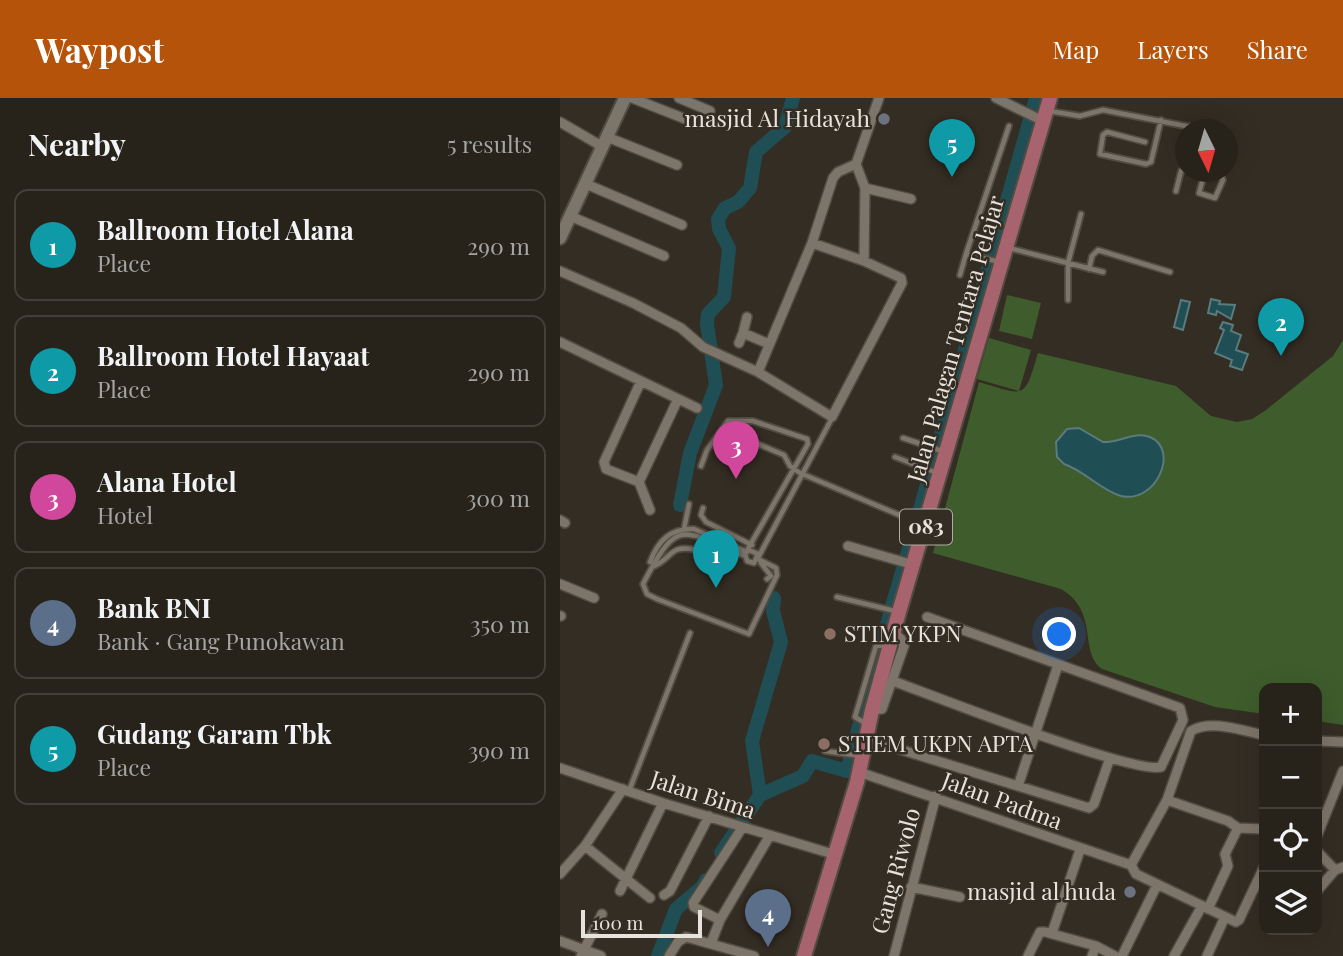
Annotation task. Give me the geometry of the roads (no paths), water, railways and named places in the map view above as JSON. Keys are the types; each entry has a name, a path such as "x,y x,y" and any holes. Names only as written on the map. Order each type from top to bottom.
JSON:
{"main road":[{"path":"560,238 625,98"},
{"name":"Jalan Palagan Tentara Pelajar","path":"804,956 859,772 856,755 869,725 914,565 921,524 946,452 994,261 1005,247 1044,112"}],"street":[{"path":"632,98 698,124"},
{"path":"679,98 710,111"},
{"path":"864,261 865,188 856,164 879,98"},
{"path":"996,98 1024,113 1044,112"},
{"path":"560,122 605,142 677,165"},
{"path":"758,372 812,243 833,178 838,172 856,164"},
{"path":"586,184 682,225"},
{"path":"865,188 911,199"},
{"path":"570,216 664,256"},
{"path":"560,271 673,324 704,347 758,372 832,417 902,283 901,278 864,261 812,243"},
{"path":"739,344 747,317"},
{"path":"743,333 769,344"},
{"path":"560,342 696,408"},
{"path":"639,482 606,469 604,462 641,381"},
{"path":"650,510 639,482 678,399"},
{"path":"848,546 914,565"},
{"path":"560,584 594,598"},
{"path":"893,681 1110,758 1152,768 1161,767 1183,720 1180,708 927,617"},
{"path":"872,710 882,709 904,646 893,640"},
{"path":"1018,786 1058,665"},
{"path":"1259,734 1213,726 1199,726 1191,731 1167,800 1131,865 1136,874 1237,921 1262,872"},
{"path":"1322,741 1343,742"},
{"path":"889,746 1092,807 1110,758"},
{"name":"Jalan Bima","path":"560,768 769,837 836,855"},
{"path":"1322,824 1343,771"},
{"name":"Jalan Padma","path":"859,772 936,796 1080,850 1131,865"},
{"path":"560,874 585,846 626,790"},
{"name":"Gang Riwolo","path":"894,956 936,796"},
{"path":"1167,800 1227,821 1238,828 1259,828"},
{"path":"620,891 663,803"},
{"path":"664,895 680,873 709,816"},
{"path":"720,920 694,907 693,903 740,827"},
{"path":"1174,956 1228,866 1225,855 1238,828"},
{"path":"711,943 720,920 769,837"},
{"path":"585,846 629,875 650,898"},
{"path":"1052,933 1080,850"},
{"path":"1322,855 1339,868 1322,886"},
{"path":"1122,956 1157,885"},
{"path":"911,887 960,897"},
{"path":"583,953 601,914"},
{"path":"1207,956 1226,917"},
{"path":"1028,956 1040,932 1096,946 1115,956"},
{"path":"669,956 678,942 686,937 754,956"},
{"path":"560,941 583,953 601,956"},
{"path":"1092,956 1096,946"}],"lane":[{"path":"1044,112 1080,116 1103,110 1175,123"},
{"path":"1145,142 1107,132 1103,135 1100,154 1146,164 1151,162 1161,120"},
{"path":"960,275 1009,126"},
{"path":"1176,191 1178,182"},
{"path":"1203,182 1199,193 1217,197 1222,182"},
{"path":"1068,300 1068,263 1081,214"},
{"path":"1005,247 1103,272"},
{"path":"1089,269 1092,256 1098,250 1170,272"},
{"path":"967,254 994,261"},
{"path":"701,466 707,450 728,421 753,421 805,437 808,444 792,468 748,551 749,563 758,559 800,473 832,417"},
{"path":"737,438 739,436 784,455 792,468 800,473 921,524"},
{"path":"903,438 946,452"},
{"path":"895,457 938,474"},
{"path":"681,531 689,504"},
{"path":"703,508 701,515 706,522 748,551"},
{"path":"758,559 776,568 778,575 748,634 648,594 643,584 662,539 694,529 748,551 754,550 758,559 771,576 767,579"},
{"path":"651,565 663,562 671,552 680,547 696,550"},
{"path":"837,597 899,612"},
{"path":"626,790 691,633"},
{"path":"869,725 858,722 855,717 876,646 893,640"},
{"path":"825,751 856,755"}],"water":[{"path":"1211,299 1220,301 1219,304 1235,305 1231,319 1217,311 1216,315 1208,313"},
{"path":"1181,300 1190,302 1183,330 1174,327"},
{"path":"1223,322 1233,325 1231,331 1241,335 1236,350 1248,354 1242,370 1230,366 1232,360 1215,353 1224,330 1220,328"},
{"path":"1079,428 1103,442 1132,436 1150,437 1159,444 1163,453 1160,474 1145,492 1134,496 1121,496 1106,489 1057,457 1056,442 1067,429"}],"waterway":[{"path":"680,505 690,453 716,385 707,324 708,314 724,297 729,248 719,229 718,219 725,208 738,202 750,188 756,152 785,127 793,98"},
{"path":"906,559 1036,98"},
{"path":"892,606 903,569"},
{"path":"760,795 752,741 781,642 773,611 774,598"},
{"path":"883,639 890,614"},
{"path":"862,718 881,648"},
{"path":"721,853 760,795 803,776 812,761 847,771 859,726"},
{"path":"658,956 676,909 702,887 706,880"}],"place":[{"name":"masjid Al Hidayah","path":"884,119"},
{"name":"Gudang Garam Tbk","path":"952,177"},
{"name":"Ballroom Hotel Hayaat","path":"1281,356"},
{"name":"Alana Hotel","path":"736,479"},
{"name":"Ballroom Hotel Alana","path":"716,588"},
{"name":"STIM YKPN","path":"830,634"},
{"name":"STIEM UKPN APTA","path":"824,744"},
{"name":"masjid al huda","path":"1130,892"},
{"name":"Bank BNI","path":"768,947"}]}
